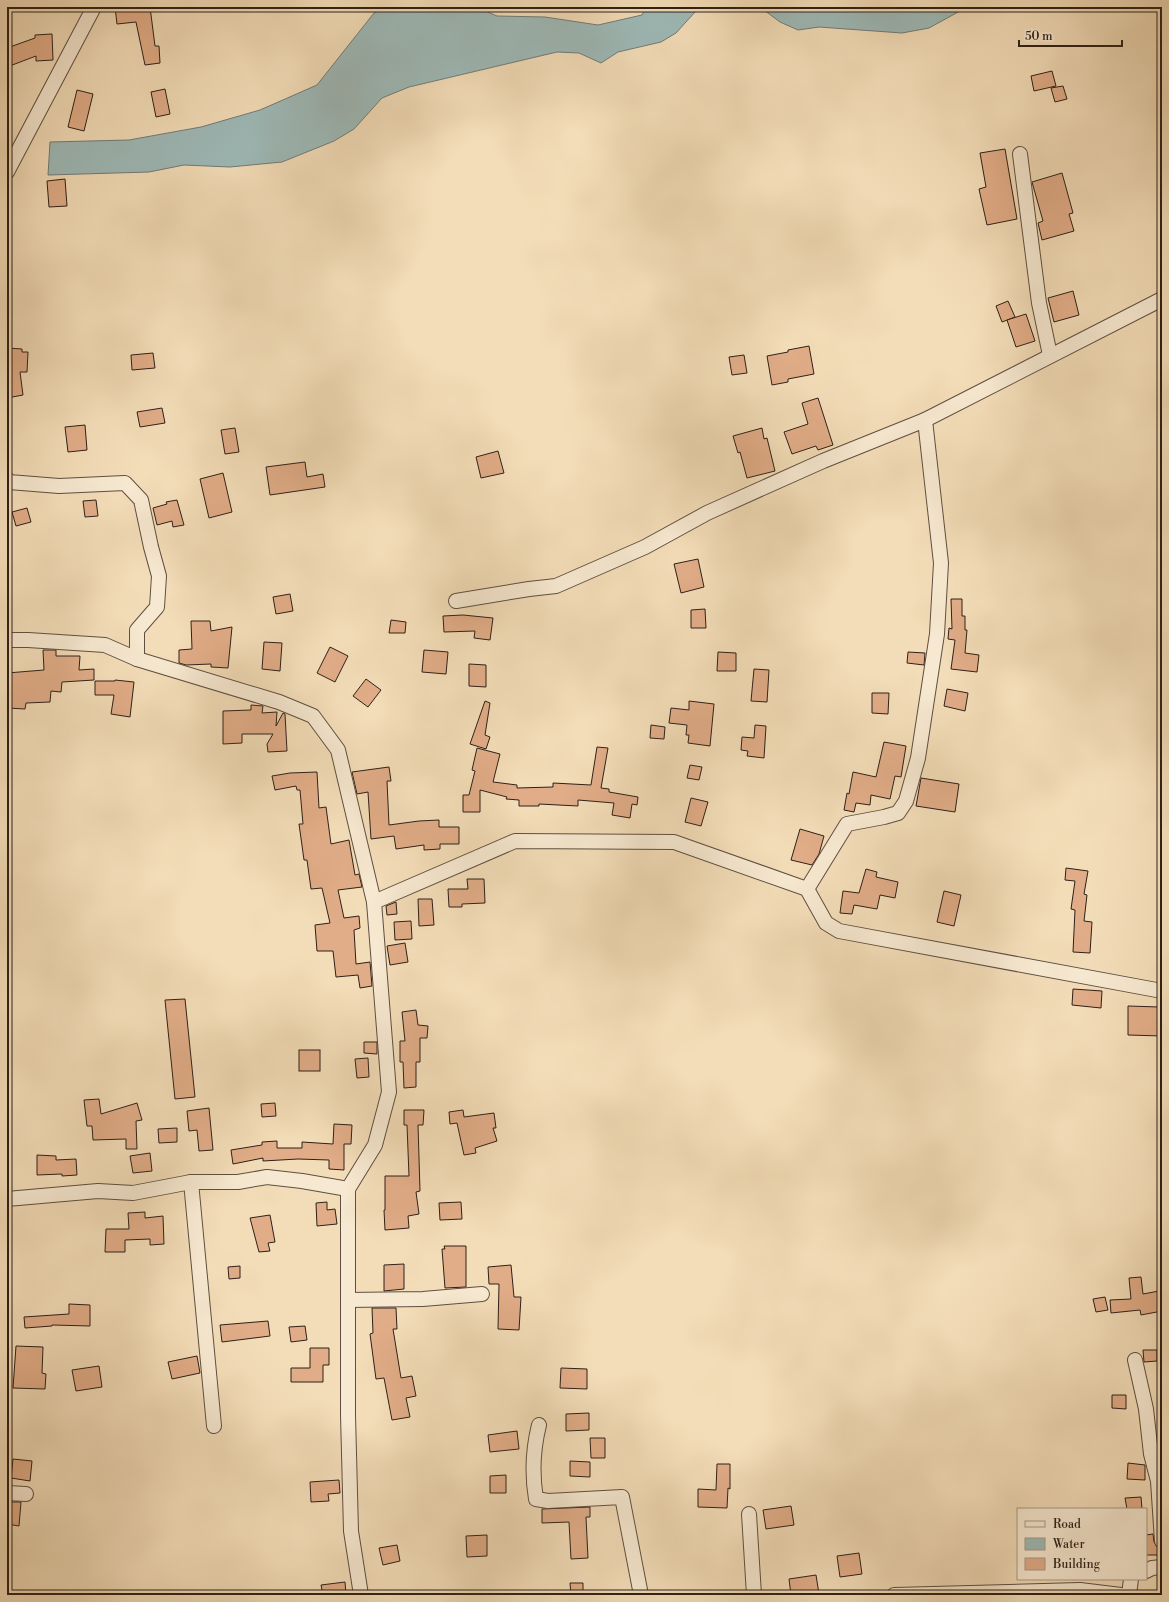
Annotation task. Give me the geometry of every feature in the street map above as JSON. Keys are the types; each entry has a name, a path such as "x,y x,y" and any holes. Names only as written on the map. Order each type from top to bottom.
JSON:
{"street":[{"path":"7,172 94,7"},
{"path":"1020,154 1040,303 1050,355"},
{"path":"456,601 556,586 645,547 707,513 816,464 925,420 1162,299"},
{"path":"807,889 846,824 898,813 906,801 918,758 936,634 941,562 925,420"},
{"path":"7,479 9,482 59,486 126,483 141,500 159,576 157,607 137,630 137,659"},
{"path":"7,640 105,645 137,659 279,702 313,716 338,750 374,902 389,1092 375,1145 348,1190 348,1415 351,1531 361,1595"},
{"path":"374,902 515,841 674,842 807,889 826,923 839,931 1162,991"},
{"path":"7,1199 98,1191 133,1193 192,1182 238,1182 267,1177 302,1181 348,1190"},
{"path":"192,1182 214,1426"},
{"path":"348,1300 423,1299 482,1294"},
{"path":"1135,1360 1146,1409 1151,1454 1158,1481 1162,1541"},
{"path":"539,1425 536,1436 533,1480 536,1499 548,1501 622,1497 641,1595"},
{"path":"7,1493 26,1494"},
{"path":"749,1514 754,1595"},
{"path":"1147,1570 1152,1568 1162,1567"},
{"path":"1129,1595 1131,1580"},
{"path":"894,1595 1080,1590 1121,1595"}],"water":[{"path":"387,7 476,7 497,16 545,17 598,25 642,15 646,7 703,7 695,12 676,33 661,42 618,52 601,63 579,53 557,52 409,87 382,98 354,129 334,141 282,162 230,167 184,165 149,172 48,175 50,142 129,140 201,127 260,110 317,85 374,13"},
{"path":"760,7 962,7 960,11 929,28 902,33 819,27 798,30 780,22"}],"building":[{"path":"115,7 150,7 155,46 159,46 160,63 145,65 136,22 117,24"},
{"path":"52,34 53,60 36,61 36,56 7,67 7,48 35,38 35,35"},
{"path":"1052,71 1056,86 1034,91 1031,76"},
{"path":"1063,86 1067,99 1055,102 1051,88"},
{"path":"165,89 170,114 156,117 151,92"},
{"path":"77,90 93,94 84,131 68,127"},
{"path":"1005,149 1017,219 987,225 979,189 986,187 980,153"},
{"path":"1062,173 1073,213 1069,214 1074,231 1042,240 1038,223 1043,221 1032,182"},
{"path":"65,179 67,206 49,207 47,181"},
{"path":"1073,291 1079,315 1054,322 1048,298"},
{"path":"1008,301 1015,317 1002,322 996,306"},
{"path":"1026,314 1035,341 1016,347 1007,320"},
{"path":"809,346 814,374 788,379 788,382 772,385 767,356"},
{"path":"7,348 22,349 22,352 28,352 27,372 20,372 23,395 7,398"},
{"path":"153,353 155,368 132,370 131,355"},
{"path":"744,355 747,373 732,375 729,357"},
{"path":"818,398 833,445 818,450 816,446 792,454 784,432 808,424 802,403"},
{"path":"162,408 165,423 140,427 137,412"},
{"path":"85,425 87,450 68,452 65,427"},
{"path":"235,428 239,452 225,454 221,430"},
{"path":"762,428 764,439 767,438 775,471 747,478 740,452 738,453 733,436"},
{"path":"498,451 504,473 481,478 476,457"},
{"path":"305,462 307,477 323,474 325,487 270,495 266,467"},
{"path":"223,473 232,512 209,518 200,479"},
{"path":"96,500 98,516 85,517 83,501"},
{"path":"177,500 184,525 173,527 172,521 157,525 153,508 167,504 166,502"},
{"path":"27,508 31,522 16,526 12,512"},
{"path":"698,559 704,587 681,593 674,564"},
{"path":"290,594 293,611 276,614 273,597"},
{"path":"951,599 962,599 962,616 965,616 965,630 967,630 965,653 979,655 977,672 951,669 955,640 948,639 949,628 952,629"},
{"path":"705,609 706,628 691,628 691,610"},
{"path":"463,615 493,618 490,640 474,638 475,631 444,632 443,616"},
{"path":"391,620 406,622 405,633 389,633"},
{"path":"191,621 210,621 211,631 232,627 228,668 211,667 211,664 186,665 179,663 179,650 192,649"},
{"path":"264,642 282,643 280,671 262,669"},
{"path":"330,647 348,656 335,682 317,673"},
{"path":"43,650 56,650 56,656 80,656 79,670 94,669 94,680 62,682 61,692 51,691 50,702 26,703 25,709 7,708 7,673 44,670"},
{"path":"424,650 448,652 446,674 422,672"},
{"path":"718,652 736,653 736,671 717,671"},
{"path":"908,652 925,653 924,665 907,663"},
{"path":"469,664 486,665 486,687 469,686"},
{"path":"754,669 769,670 767,702 751,701"},
{"path":"366,679 381,690 368,707 353,696"},
{"path":"115,680 134,682 130,717 111,714 114,695 95,695 95,681"},
{"path":"947,689 968,693 965,711 944,706"},
{"path":"872,693 889,693 888,714 872,713"},
{"path":"485,701 490,703 485,735 490,737 486,749 470,744"},
{"path":"689,701 714,704 710,746 688,743 689,735 686,735 687,725 669,723 671,708 689,710"},
{"path":"251,705 263,706 262,713 277,712 276,726 283,713 285,714 287,751 268,752 267,744 273,734 242,734 242,743 223,744 223,711 251,710"},
{"path":"651,725 665,727 664,739 650,738"},
{"path":"755,725 766,726 764,758 747,756 748,751 741,750 742,737 754,738"},
{"path":"884,742 906,746 901,777 895,776 890,799 871,795 870,805 856,803 854,812 844,810 853,772 876,777"},
{"path":"597,747 608,748 601,788 609,789 609,792 638,797 637,805 632,804 630,818 612,815 614,803 578,800 578,806 539,804 539,806 519,806 519,800 506,799 507,797 480,790 480,812 463,812 463,795 469,795 475,771 472,770 477,748 500,754 493,782 517,785 517,788 553,787 553,783 591,785"},
{"path":"690,765 702,767 699,780 687,778"},
{"path":"389,767 391,781 387,781 389,825 439,820 439,827 459,827 459,844 440,844 440,849 424,850 424,845 396,849 394,836 371,839 368,792 357,794 352,772"},
{"path":"317,772 319,808 326,807 331,844 349,840 355,875 359,874 362,887 338,890 344,918 359,916 360,928 354,930 356,964 370,962 372,986 360,988 358,975 336,977 333,951 317,951 315,925 330,923 322,888 311,889 307,860 304,860 299,824 303,824 300,790 297,790 296,786 275,790 272,776 290,773"},
{"path":"921,778 959,784 955,812 916,806"},
{"path":"691,798 708,802 701,826 685,822"},
{"path":"800,829 824,836 819,854 812,865 791,860"},
{"path":"1066,868 1088,871 1084,894 1087,895 1084,921 1092,922 1090,953 1073,952 1075,910 1071,909 1075,881 1065,880"},
{"path":"866,869 877,872 876,877 898,882 895,898 880,895 877,909 854,905 852,914 840,913 843,891 859,893"},
{"path":"467,879 484,879 485,903 462,904 462,907 449,907 448,889 468,889"},
{"path":"944,891 961,895 954,926 937,922"},
{"path":"418,899 432,899 434,925 419,926"},
{"path":"396,902 397,914 387,915 386,906"},
{"path":"411,921 412,939 395,940 394,922"},
{"path":"405,943 408,962 390,965 387,946"},
{"path":"1073,989 1102,991 1101,1008 1072,1005"},
{"path":"185,999 195,1097 175,1099 165,1000"},
{"path":"1128,1006 1159,1007 1159,1011 1162,1012 1162,1036 1128,1035"},
{"path":"416,1010 418,1025 428,1026 427,1038 420,1038 420,1062 416,1062 416,1087 404,1088 403,1062 400,1062 400,1041 405,1041 402,1012"},
{"path":"364,1042 377,1042 377,1054 364,1053"},
{"path":"299,1050 320,1050 320,1071 299,1071"},
{"path":"368,1058 369,1077 357,1078 355,1059"},
{"path":"99,1099 101,1114 137,1103 142,1120 136,1121 137,1149 126,1149 126,1139 93,1140 92,1126 87,1126 84,1100"},
{"path":"275,1103 276,1116 262,1117 261,1104"},
{"path":"209,1108 213,1150 199,1151 197,1130 189,1131 187,1111"},
{"path":"404,1110 424,1110 423,1125 418,1125 420,1191 416,1192 419,1214 408,1216 409,1228 385,1230 385,1176 409,1176 407,1125 404,1125"},
{"path":"463,1110 464,1117 494,1113 496,1128 493,1128 497,1141 475,1148 476,1153 464,1155 457,1123 450,1124 449,1112"},
{"path":"334,1124 352,1125 351,1144 344,1144 344,1170 329,1169 329,1160 298,1159 263,1161 263,1158 233,1164 231,1150 262,1145 262,1142 277,1141 277,1148 302,1148 302,1142 333,1144"},
{"path":"177,1128 177,1142 159,1143 158,1129"},
{"path":"150,1153 152,1171 133,1173 130,1156"},
{"path":"37,1155 56,1156 56,1160 76,1159 77,1175 37,1175"},
{"path":"327,1202 327,1210 335,1209 337,1224 317,1226 316,1203"},
{"path":"461,1202 462,1219 440,1220 439,1203"},
{"path":"145,1212 145,1218 163,1216 164,1244 150,1245 150,1239 125,1240 125,1252 105,1252 106,1229 129,1229 128,1213"},
{"path":"270,1215 275,1242 268,1243 270,1251 259,1252 250,1218"},
{"path":"444,1246 466,1246 466,1287 445,1288 442,1249 445,1249"},
{"path":"404,1264 404,1289 384,1291 384,1265"},
{"path":"511,1265 514,1297 521,1297 519,1330 498,1329 499,1284 489,1284 488,1267"},
{"path":"240,1266 240,1278 229,1279 228,1267"},
{"path":"1141,1277 1143,1294 1159,1291 1162,1311 1141,1315 1140,1310 1111,1313 1110,1300 1131,1299 1129,1278"},
{"path":"1105,1297 1108,1310 1096,1312 1093,1299"},
{"path":"69,1304 90,1305 90,1326 52,1325 25,1328 24,1317 69,1314"},
{"path":"372,1308 396,1308 397,1329 393,1329 401,1378 412,1376 416,1396 406,1398 410,1417 392,1420 384,1378 376,1379 370,1334 373,1333"},
{"path":"268,1321 270,1336 222,1342 220,1325"},
{"path":"305,1326 307,1340 291,1342 289,1327"},
{"path":"16,1346 43,1347 42,1373 46,1374 45,1389 13,1388"},
{"path":"310,1348 329,1348 329,1365 323,1365 323,1382 291,1382 291,1368 310,1368"},
{"path":"1143,1350 1157,1350 1157,1361 1144,1362"},
{"path":"197,1356 200,1373 172,1379 168,1362"},
{"path":"99,1366 102,1387 76,1391 72,1370"},
{"path":"561,1368 587,1369 587,1389 560,1388"},
{"path":"1112,1395 1126,1395 1126,1409 1112,1408"},
{"path":"589,1413 589,1430 566,1431 566,1414"},
{"path":"517,1431 519,1449 490,1452 488,1435"},
{"path":"590,1438 605,1438 605,1458 591,1458"},
{"path":"13,1459 32,1461 30,1481 11,1478"},
{"path":"570,1461 590,1462 590,1477 570,1476"},
{"path":"1128,1463 1145,1465 1145,1480 1127,1479"},
{"path":"717,1464 730,1464 730,1489 728,1488 727,1508 698,1507 698,1489 716,1490"},
{"path":"506,1475 506,1493 490,1493 490,1476"},
{"path":"339,1480 340,1493 328,1494 329,1501 311,1502 310,1482"},
{"path":"1141,1497 1142,1508 1127,1508 1125,1498"},
{"path":"7,1502 21,1502 19,1526 7,1524"},
{"path":"791,1506 794,1525 766,1529 763,1510"},
{"path":"590,1507 590,1517 586,1517 588,1558 571,1559 569,1522 542,1523 542,1509"},
{"path":"1153,1534 1154,1542 1158,1548 1158,1555 1147,1555 1147,1535"},
{"path":"487,1535 487,1556 467,1557 466,1536"},
{"path":"397,1545 400,1561 383,1565 379,1548"},
{"path":"859,1553 862,1574 840,1577 837,1556"},
{"path":"816,1575 819,1594 791,1595 789,1579"},
{"path":"345,1582 346,1595 323,1595 321,1585"},
{"path":"570,1583 583,1583 583,1595 571,1595"}]}
